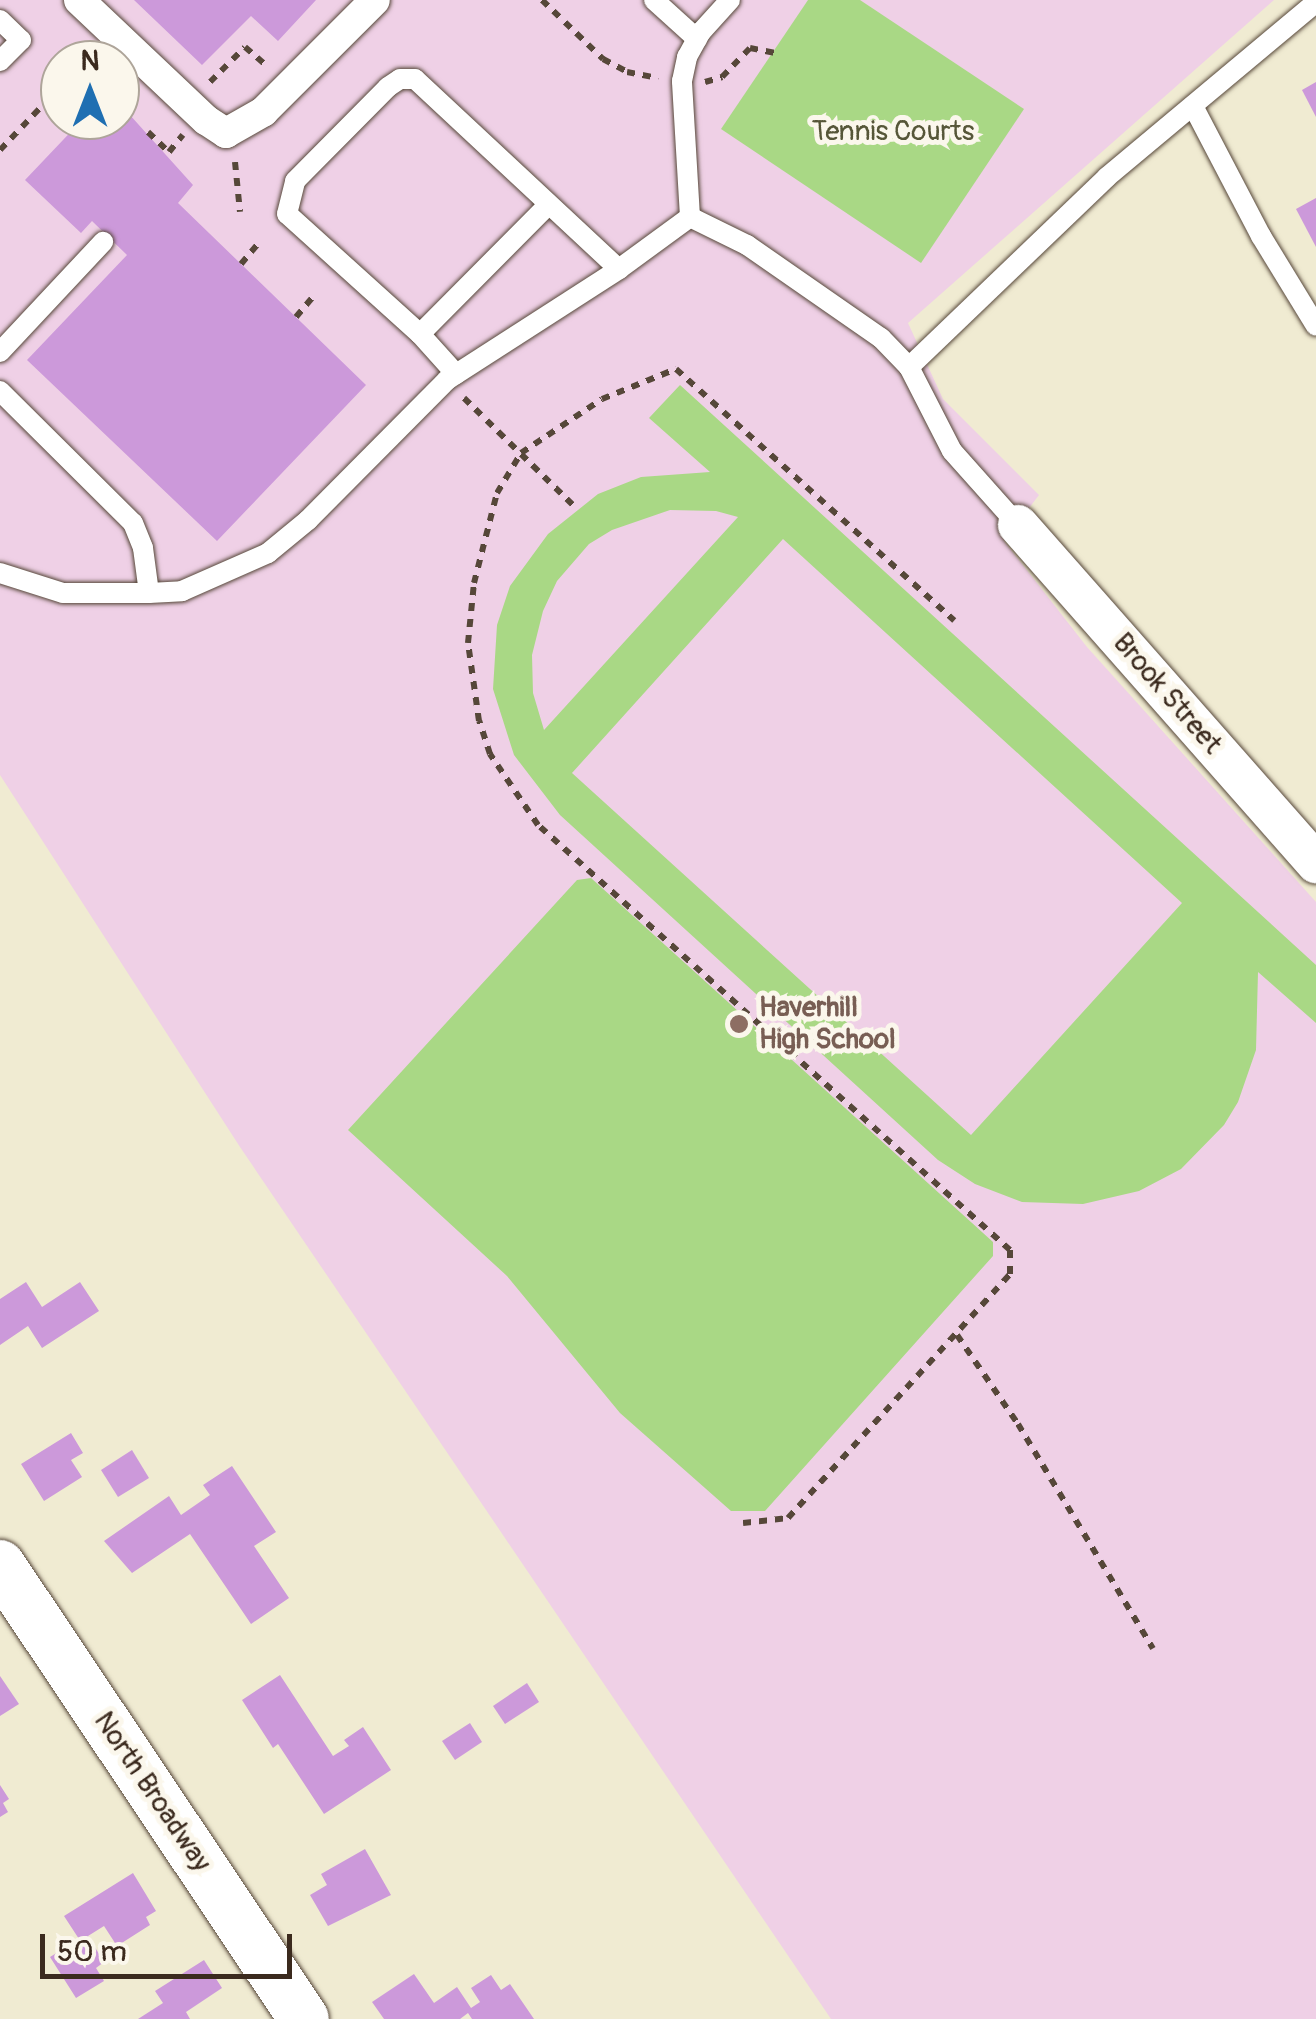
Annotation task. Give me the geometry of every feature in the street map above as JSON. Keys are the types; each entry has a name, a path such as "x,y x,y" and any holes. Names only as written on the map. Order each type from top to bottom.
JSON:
{"street":[{"path":"79,0 188,104 226,133 264,112 375,0"},
{"name":"Brook Street","path":"1018,524 1316,863"},
{"name":"North Broadway","path":"0,1565 304,2019"}],"lane":[{"path":"654,0 696,39"},
{"path":"690,217 681,94 687,57 696,39 730,0"},
{"path":"909,367 953,330 1018,259 1316,2"},
{"path":"0,20 21,40 0,61"},
{"path":"456,374 420,334 288,214 295,181 388,87 400,80 415,80 618,269"},
{"path":"1193,106 1261,236 1316,326"},
{"path":"420,334 547,206"},
{"path":"0,573 63,593 149,594 182,591 268,552 308,520 456,374 618,269 690,217"},
{"path":"690,217 795,276 881,338 909,367 952,451 1018,524"},
{"path":"0,352 104,242"},
{"path":"0,391 133,523 144,548 149,594"}],"path":[{"path":"542,0 603,59 627,72 665,79"},
{"path":"188,104 245,47 290,86"},
{"path":"699,82 722,77 750,48 776,52"},
{"path":"0,150 40,111"},
{"path":"226,133 238,170 240,212"},
{"path":"241,264 262,240"},
{"path":"296,317 316,293"},
{"path":"743,1523 788,1518 1010,1274 1010,1250 538,825 490,754 471,688 468,613 497,493 521,454 602,398 676,370 954,620"},
{"path":"464,397 577,509"},
{"path":"957,1335 1018,1424 1153,1649"}],"shaded area":[{"name":"Haverhill High School","path":"0,0 1274,0 908,323 943,399 1039,495 1004,541 1087,647 1316,902 1316,2019 831,2019 240,1147 0,775"}],"green space":[{"name":"Tennis Courts","path":"808,0 860,0 1024,109 921,263 721,129"},
{"path":"680,385 1316,965 1316,1023 1258,972 1256,1050 1238,1102 1224,1125 1181,1169 1139,1191 1083,1204 1022,1202 975,1184 938,1160 560,815 514,755 493,689 497,625 510,586 548,534 598,494 641,477 710,472 649,418","holes":["670,510 716,511 738,517 544,730 533,693 532,655 543,611 557,581 589,544 612,530","783,539 1182,903 971,1135 572,773"]},
{"path":"591,878 993,1242 993,1256 765,1511 731,1511 620,1413 507,1276 348,1130 577,880"}],"building":[{"path":"134,0 316,0 278,41 251,16 202,65"},
{"path":"1316,82 1316,117 1302,90"},
{"path":"140,126 193,185 178,203 366,385 217,541 27,360 127,255 92,221 81,233 25,180 63,140 140,140"},
{"path":"1316,198 1316,247 1296,209"},
{"path":"26,1282 42,1307 80,1282 99,1311 42,1348 28,1326 0,1345 0,1299"},
{"path":"71,1433 83,1453 71,1460 82,1477 44,1501 21,1464"},
{"path":"132,1450 149,1478 118,1497 101,1470"},
{"path":"232,1466 276,1532 254,1546 289,1598 251,1624 190,1534 132,1573 104,1541 169,1496 181,1515 210,1495 203,1485"},
{"path":"280,1675 333,1756 349,1746 344,1740 363,1727 391,1770 324,1814 278,1744 273,1748 242,1700"},
{"path":"0,1676 19,1704 0,1716"},
{"path":"527,1683 539,1702 505,1724 493,1706"},
{"path":"470,1723 482,1742 455,1760 442,1741"},
{"path":"0,1785 9,1799 3,1803 8,1812 0,1817"},
{"path":"365,1849 391,1895 328,1926 310,1895 327,1885 321,1874"},
{"path":"133,1873 156,1911 146,1917 150,1925 117,1946 104,1926 88,1936 104,1962 96,1968 104,1981 76,1998 50,1957 79,1939 64,1916"},
{"path":"204,1960 222,1988 186,2012 190,2019 138,2019 163,2003 155,1991"},
{"path":"414,1974 434,2003 457,1987 471,2008 480,2002 471,1988 491,1975 501,1990 510,1984 534,2019 472,2019 468,2013 460,2019 384,2019 372,2002"}],"place":[{"name":"Haverhill High School","path":"739,1024"}]}
